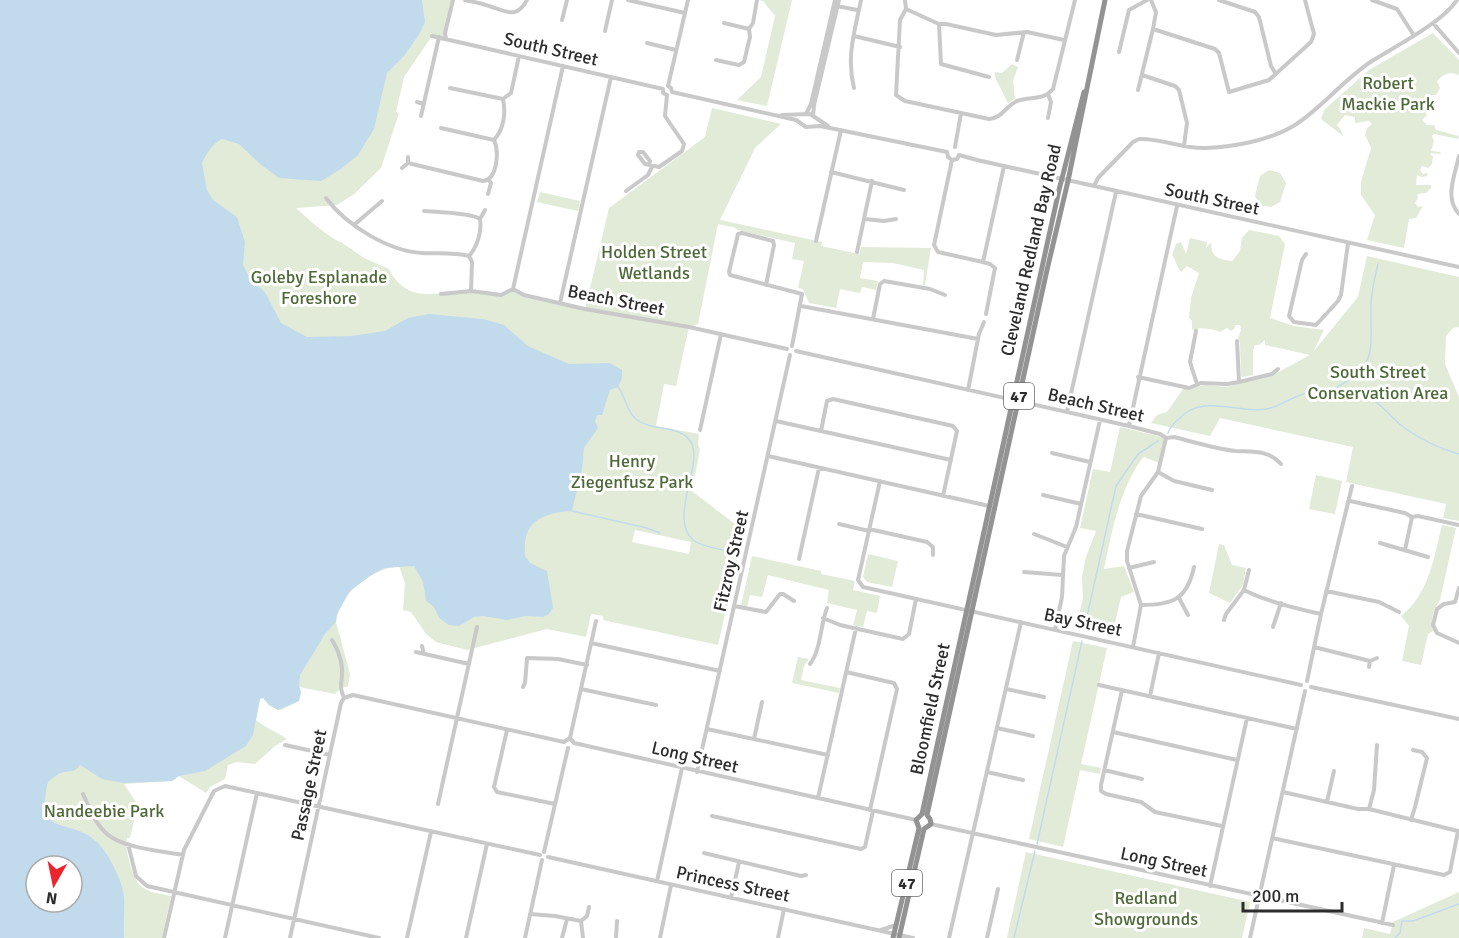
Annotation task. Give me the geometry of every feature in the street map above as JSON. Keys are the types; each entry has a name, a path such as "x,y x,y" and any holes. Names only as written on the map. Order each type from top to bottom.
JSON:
{"highway":[{"name":"Cleveland Redland Bay Road","path":"969,611 989,506 1068,181 1105,0"},
{"name":"Cleveland Redland Bay Road","path":"969,611 1061,179 1079,106 1090,73"},
{"name":"Bloomfield Street","path":"925,815 969,611"},
{"path":"925,815 930,819 931,824 922,828 916,820 925,815"},
{"name":"47","path":"897,936 896,925 922,828"},
{"name":"47","path":"897,936 922,828"}],"street":[{"path":"446,39 445,33 453,0"},
{"path":"465,0 489,3 506,13 523,11 527,0"},
{"path":"562,20 567,0"},
{"path":"604,31 612,0"},
{"path":"628,0 685,13"},
{"path":"667,95 663,93 663,89 668,86 688,0"},
{"path":"716,60 743,64 757,0"},
{"path":"812,126 815,121 813,116 837,0"},
{"path":"854,88 849,62 858,17 857,10 861,0"},
{"path":"904,0 906,9 900,20 896,94 905,101 989,119 999,117 1012,104 1019,101 1037,99 1048,94 1055,82 1075,0"},
{"path":"1119,52 1129,10 1149,0 1156,12 1154,29 1138,90"},
{"path":"1220,0 1255,12 1259,16 1271,66 1276,74"},
{"path":"1154,29 1219,53 1228,92 1263,83 1276,74 1313,38 1314,34 1305,0"},
{"path":"1372,0 1397,9 1413,34"},
{"path":"1094,186 1098,178 1135,140 1145,139 1195,148 1218,147 1262,138 1285,130 1305,117 1360,68 1433,23 1447,13 1458,0"},
{"path":"836,6 857,10"},
{"path":"802,123 811,104 836,6"},
{"path":"906,9 939,24 1000,35 1031,32 1064,40"},
{"path":"1433,23 1459,53"},
{"path":"724,24 749,29"},
{"path":"939,24 940,64 989,77"},
{"path":"1017,60 1024,32"},
{"name":"South Street","path":"432,36 663,89"},
{"path":"854,36 900,47"},
{"path":"421,116 439,38"},
{"path":"647,43 676,50"},
{"path":"450,88 503,99 511,93 519,56"},
{"path":"441,294 486,291 501,295 513,289 563,66"},
{"path":"1142,75 1175,86 1179,90 1187,123 1184,146"},
{"path":"560,303 611,77"},
{"path":"668,86 672,92"},
{"path":"667,95 672,92 776,115 802,123 806,127 831,128 947,152"},
{"path":"1048,94 1051,102 1048,118"},
{"path":"626,191 648,175 651,166 659,167 682,151 684,147 665,116 667,95"},
{"path":"494,140 500,133 505,109 503,99"},
{"path":"417,102 423,104"},
{"path":"955,147 961,113"},
{"path":"776,115 813,116 831,128"},
{"path":"999,117 1003,123"},
{"path":"441,128 494,140"},
{"path":"816,241 841,130"},
{"path":"489,194 491,183 489,180 498,149 494,140"},
{"path":"947,152 950,148 955,147"},
{"path":"952,160 957,159 959,155 955,147"},
{"path":"947,152 948,157 952,160"},
{"name":"South Street","path":"959,155 1177,206 1459,267"},
{"path":"1459,156 1451,200 1459,214"},
{"path":"408,157 408,163"},
{"path":"952,160 933,245 938,252 990,264 995,268 986,314"},
{"path":"408,163 489,180"},
{"path":"402,168 408,163"},
{"path":"982,262 1004,166"},
{"path":"831,172 904,190"},
{"path":"857,252 872,182"},
{"path":"1067,412 1116,192"},
{"path":"326,198 339,213 387,244 417,252 450,252 470,256"},
{"path":"355,224 382,201"},
{"path":"1129,426 1177,206"},
{"path":"470,256 476,249 480,219 485,210"},
{"path":"424,211 466,214 480,219"},
{"path":"865,219 884,221 896,219"},
{"path":"766,285 773,241 738,234 730,275 766,285 799,292 803,298 792,346"},
{"path":"1306,254 1302,260 1289,316 1294,322 1314,325 1340,298 1348,243"},
{"path":"470,256 472,262 471,291"},
{"path":"873,319 880,284 884,280 945,295"},
{"name":"Beach Street","path":"513,289 524,295 560,303 786,349"},
{"path":"801,306 978,339"},
{"path":"988,307 995,308"},
{"path":"968,390 978,339 984,322"},
{"path":"1196,331 1190,362 1197,384"},
{"path":"700,430 721,334"},
{"path":"1237,341 1239,382"},
{"path":"792,346 796,351 794,355 790,355 786,349 792,346"},
{"name":"Beach Street","path":"796,351 1129,426 1160,434 1166,438 1174,437 1237,451 1255,451 1276,459 1281,464"},
{"name":"Fitzroy Street","path":"697,772 790,355"},
{"path":"1138,377 1189,388 1206,382 1227,384 1239,382 1272,374 1278,369"},
{"path":"821,431 829,399 956,428 943,496"},
{"path":"1055,630 1062,597 1064,556 1076,527 1100,420"},
{"path":"776,421 951,460"},
{"path":"1133,647 1141,605 1129,568 1127,552 1141,496 1158,472 1166,438"},
{"path":"1052,453 1090,462"},
{"path":"768,456 989,506"},
{"path":"799,558 819,468"},
{"path":"1158,472 1174,481 1212,490"},
{"path":"869,530 880,482"},
{"path":"1305,691 1302,685 1307,681 1352,486"},
{"path":"1043,495 1081,504"},
{"path":"1350,501 1405,513 1412,518"},
{"path":"1136,514 1202,529"},
{"path":"1412,518 1418,516 1459,525"},
{"path":"1405,550 1412,518"},
{"path":"839,524 927,542 933,547 933,555"},
{"name":"Bay Street","path":"869,530 858,580 859,585 863,587 1302,685"},
{"path":"1034,534 1067,547"},
{"path":"1380,543 1428,557"},
{"path":"1129,568 1154,562"},
{"path":"1141,605 1165,604 1179,598 1188,586 1194,567"},
{"path":"1224,620 1244,590 1249,570"},
{"path":"1024,572 1062,574"},
{"path":"1459,588 1455,602 1444,604 1437,609 1433,625 1437,633 1459,643"},
{"path":"1244,590 1254,596 1321,614"},
{"path":"1326,591 1379,602 1399,612"},
{"path":"734,606 763,612 769,610 780,594 794,601"},
{"path":"1179,598 1188,615"},
{"path":"823,618 837,624 903,639 909,634 916,599"},
{"path":"1273,627 1281,603"},
{"path":"810,664 818,649 827,608"},
{"path":"570,738 596,621"},
{"path":"949,938 1021,622"},
{"path":"438,804 477,627"},
{"path":"818,798 856,628"},
{"name":"Passage Street","path":"290,938 344,698 340,688 342,666 332,640"},
{"path":"591,643 720,671"},
{"path":"422,646 423,654"},
{"path":"1314,647 1370,661 1377,658"},
{"path":"416,652 469,664"},
{"path":"1150,696 1159,652"},
{"path":"523,687 527,658 558,659 587,665"},
{"path":"1369,667 1370,661"},
{"path":"712,816 861,849 865,847 897,689 894,683 846,672"},
{"path":"1307,681 1311,687 1459,719"},
{"path":"1099,685 1297,729"},
{"path":"1250,938 1305,691 1311,687"},
{"path":"581,688 656,705"},
{"path":"1006,689 1044,697"},
{"path":"1122,690 1100,788 1103,793 1141,802 1155,812 1222,826"},
{"path":"344,698 353,695 507,730 564,741 570,738"},
{"path":"754,739 762,702"},
{"path":"1210,886 1246,718"},
{"path":"707,729 828,755"},
{"path":"997,729 1033,736"},
{"path":"507,730 494,787 497,792 555,804"},
{"path":"1113,732 1237,760"},
{"path":"568,748 573,747 574,743 570,738"},
{"path":"564,741 564,745 568,748"},
{"name":"Long Street","path":"574,743 916,820"},
{"path":"285,745 330,755"},
{"path":"1369,809 1374,790 1377,745"},
{"path":"525,938 542,853 568,748"},
{"path":"1411,819 1427,758 1422,752 1413,750"},
{"path":"657,881 682,768"},
{"path":"1104,771 1142,779"},
{"path":"1327,802 1334,771"},
{"path":"987,772 1023,780"},
{"path":"164,938 183,855 214,791 219,787 225,786 488,844 542,853 548,857 542,860"},
{"path":"1272,838 1444,875 1450,872 1459,831 1369,809 1358,809 1282,792"},
{"path":"225,938 257,793"},
{"path":"83,794 101,828 107,834 128,843 183,855"},
{"name":"Long Street","path":"931,824 1393,925"},
{"path":"407,938 431,831"},
{"path":"128,843 138,879 147,886 380,938"},
{"path":"466,938 488,844"},
{"path":"704,853 801,876 806,875"},
{"name":"Princess Street","path":"548,857 913,938"},
{"path":"731,898 739,862"},
{"path":"1382,923 1394,865"},
{"path":"660,938 671,885"},
{"path":"987,938 998,890"},
{"path":"530,914 581,921 587,916 588,908"},
{"path":"777,938 784,909"},
{"path":"562,938 567,919"},
{"path":"581,921 583,938"},
{"path":"616,938 617,921"},
{"path":"877,930 896,925"}],"green space":[{"path":"308,0 453,0 446,39 432,36 404,77 396,112 399,113 381,168 354,194 337,205 296,208 331,237 364,258 389,269 397,281 405,288 415,292 426,294 472,291 497,293 513,289 518,293 585,309 609,208 705,137 712,108 781,124 755,148 720,220 822,242 821,246 859,254 861,247 931,248 925,285 923,285 924,270 893,263 863,262 860,278 878,281 876,290 862,287 860,293 840,289 836,308 809,303 803,289 798,288 804,261 792,259 795,243 718,224 698,324 689,327 676,386 664,384 656,426 699,434 700,450 692,491 744,531 718,645 603,620 603,616 591,614 586,637 547,629 467,650 436,642 426,634 411,612 403,610 405,583 399,566 388,568 358,584 343,601 339,611 336,622 350,674 348,686 335,694 299,687 301,692 299,701 281,710 269,705 263,698 260,699 256,720 287,739 275,746 255,764 237,762 228,765 225,779 210,787 206,793 179,776 172,781 124,784 138,805 130,838 127,838 126,843 133,871 139,884 145,889 171,896 162,938 0,938 0,896 175,200","holes":["635,530 691,542 689,554 632,542"]},
{"path":"759,0 792,0 767,106 737,100 761,77 775,16 763,1"},
{"name":"Robert Mackie Park","path":"1433,33 1459,60 1459,75 1447,74 1437,81 1440,88 1436,95 1432,95 1421,105 1427,115 1422,120 1427,125 1434,125 1436,130 1459,136 1458,139 1434,134 1432,136 1434,141 1431,151 1441,152 1431,153 1432,164 1428,168 1422,166 1420,170 1423,174 1428,173 1427,176 1417,175 1416,185 1431,185 1431,188 1426,193 1417,194 1418,198 1415,203 1418,207 1423,206 1416,218 1409,219 1404,248 1367,240 1375,215 1361,195 1361,182 1371,148 1365,135 1367,128 1372,124 1369,121 1355,123 1355,117 1345,115 1337,125 1343,136 1321,119 1324,110 1369,70"},
{"path":"1012,64 1018,67 1013,81 1015,99 1008,103 995,77 995,72 1002,73"},
{"path":"1269,170 1280,173 1286,183 1280,202 1271,207 1260,205 1255,196 1260,176"},
{"path":"540,192 580,201 578,211 537,202"},
{"name":"South Street Conservation Area","path":"1249,230 1279,236 1285,244 1270,318 1294,326 1324,330 1313,352 1358,297 1367,256 1459,277 1459,327 1453,328 1446,336 1445,364 1459,397 1459,521 1443,518 1446,504 1346,482 1353,447 1220,418 1210,436 1151,423 1157,415 1167,412 1183,389 1207,385 1226,387 1273,375 1310,355 1265,345 1265,340 1255,345 1253,350 1253,375 1243,377 1241,376 1238,338 1240,325 1236,325 1231,331 1227,328 1220,332 1200,328 1194,331 1192,329 1192,321 1189,318 1191,298 1199,273 1187,266 1181,272 1172,255 1176,244 1181,242 1186,254 1190,238 1207,242 1206,248 1211,242 1212,251 1216,256 1232,261 1240,251 1242,238"},
{"path":"1120,427 1162,437 1164,440 1159,463 1144,457 1133,472 1113,526 1104,569 1124,566 1134,592 1121,597 1112,635 1076,627 1083,598 1082,577 1086,557 1096,531 1080,528 1093,469 1110,472"},
{"path":"1316,475 1342,481 1335,514 1309,509"},
{"path":"1442,525 1456,528 1440,600 1433,615 1433,631 1428,634 1421,665 1402,661 1409,626 1401,616 1418,597 1429,575"},
{"path":"1219,544 1224,545 1232,565 1246,568 1243,585 1230,603 1209,593"},
{"path":"868,554 898,561 892,587 867,582 863,577"},
{"path":"752,556 855,581 853,590 880,596 877,613 867,611 863,627 853,625 857,610 827,603 829,590 768,575 762,597 750,595 747,607 741,606"},
{"path":"1073,641 1107,648 1081,764 1101,768 1100,774 1080,770 1063,847 1029,839"},
{"path":"798,657 809,659 804,666 801,680 840,688 839,693 792,683"},
{"name":"Redland Showgrounds","path":"1026,852 1250,902 1242,938 1007,938"},
{"path":"1459,892 1459,938 1362,938 1364,928 1390,934 1393,922"}],"water":[{"path":"0,0 422,0 425,22 404,56 387,73 374,129 358,155 321,181 279,178 239,144 222,139 208,152 202,163 207,190 213,200 237,217 245,242 243,265 250,279 265,292 281,323 307,337 351,336 385,331 408,318 429,314 483,319 504,325 528,346 569,364 610,363 622,370 622,378 618,387 610,390 602,415 597,415 595,421 598,428 584,448 582,470 572,511 541,518 527,534 525,556 530,563 547,571 553,608 543,617 526,616 507,620 483,616 474,617 459,626 449,625 439,618 434,607 426,601 423,582 414,566 384,568 350,591 337,614 336,622 325,634 300,675 299,701 278,710 263,698 260,699 253,735 246,746 205,771 179,776 172,781 123,783 102,779 80,765 74,770 58,774 48,782 46,812 50,820 87,834 106,853 121,882 124,896 124,938 0,938"}],"waterway":[{"path":"1334,389 1359,372 1369,355 1372,295 1378,264"},
{"path":"618,387 636,419 649,426 673,430 686,436 691,442 694,452 685,505 686,530 697,543 733,552"},
{"path":"1168,433 1171,427 1188,411 1198,407 1266,409 1309,392 1339,389 1367,396 1415,435 1459,454"},
{"path":"1084,630 1116,486 1138,454 1158,441"},
{"path":"572,511 660,533"},
{"path":"1037,844 1082,641"},
{"path":"1014,938 1035,851"},
{"path":"1395,938 1400,933 1402,921 1413,921 1459,904"}],"park label":[{"name":"Holden Street Wetlands","path":"654,262"},
{"name":"Goleby Esplanade Foreshore","path":"319,287"},
{"name":"Henry Ziegenfusz Park","path":"632,471"},
{"name":"Nandeebie Park","path":"104,811"}]}
